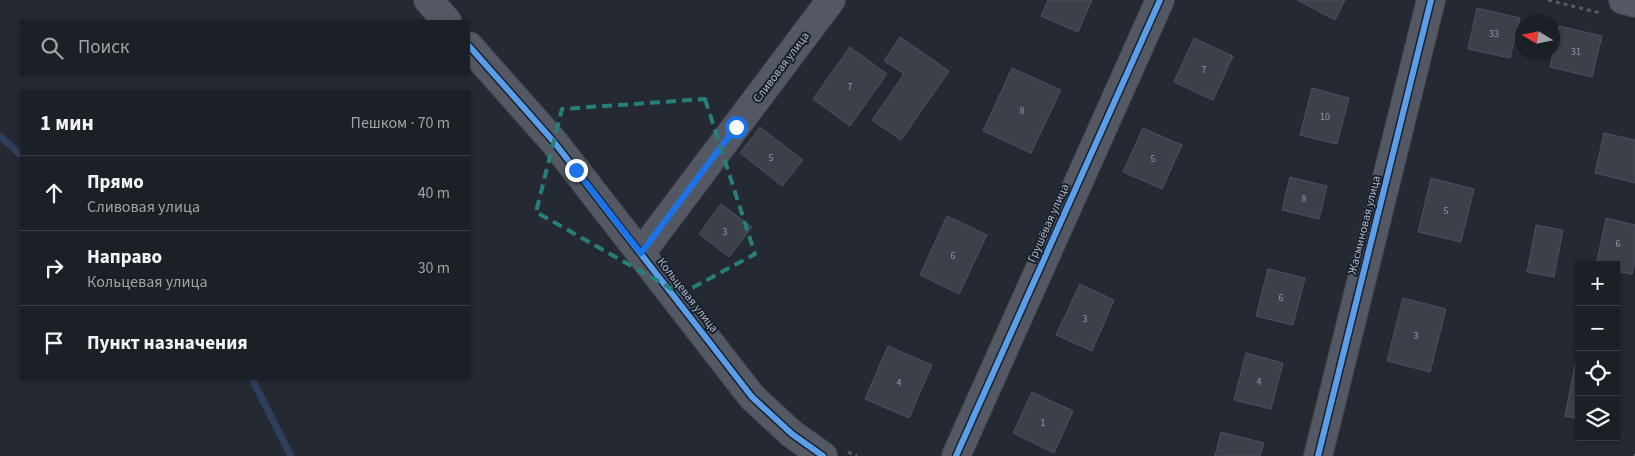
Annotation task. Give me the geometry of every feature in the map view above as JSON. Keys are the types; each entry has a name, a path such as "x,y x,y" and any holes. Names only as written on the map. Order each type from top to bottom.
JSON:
{"street":[{"path":"428,0 446,20"},
{"name":"Сливовая улица","path":"641,253 831,0"},
{"name":"Грушёвая улица","path":"956,456 1160,0"},
{"name":"Жасминовая улица","path":"1318,456 1432,0"},
{"path":"1616,8 1635,3"},
{"name":"Кольцевая улица","path":"470,47 554,142 752,396 792,434 822,456"}],"path":[{"path":"1548,0 1616,8"}],"highlighted area":[{"path":"705,99 755,254 681,294 536,212 562,109"}],"building":[{"path":"1048,0 1092,0 1078,32 1041,16"},
{"path":"1297,0 1345,0 1335,20"},
{"path":"1477,8 1515,17 1515,38 1510,58 1468,49"},
{"path":"1560,26 1602,36 1592,77 1550,67 1552,60 1560,60"},
{"path":"900,37 949,71 901,140 872,120 904,74 884,61"},
{"path":"1194,38 1233,56 1213,100 1174,82"},
{"path":"850,47 887,74 850,126 813,99"},
{"path":"1012,68 1061,90 1031,153 983,131"},
{"path":"1312,88 1349,98 1337,144 1300,135"},
{"path":"760,127 803,160 782,186 740,153"},
{"path":"1143,128 1182,145 1162,189 1123,172"},
{"path":"1604,133 1635,140 1635,183 1595,173"},
{"path":"1290,177 1327,186 1319,219 1282,210"},
{"path":"1431,178 1474,189 1461,242 1418,232"},
{"path":"721,204 752,227 729,257 699,234"},
{"path":"947,216 987,235 959,294 920,275"},
{"path":"1606,218 1635,225 1635,260 1632,274 1620,272 1620,261 1597,261"},
{"path":"1536,225 1563,230 1554,277 1527,272"},
{"path":"1268,269 1305,278 1293,325 1256,316"},
{"path":"1080,284 1114,300 1092,351 1056,335"},
{"path":"1403,298 1446,309 1430,372 1387,361"},
{"path":"888,346 932,365 909,418 865,399"},
{"path":"1246,353 1283,363 1271,409 1234,400"},
{"path":"1575,365 1575,418 1565,416"},
{"path":"1032,392 1073,411 1054,453 1013,433"},
{"path":"1221,432 1264,443 1260,456 1215,456"}],"waterway":[{"path":"0,136 20,154"},
{"path":"253,380 291,456"}],"cycle path":[{"path":"956,456 1160,0"},
{"path":"1318,456 1431,0"},
{"path":"470,47 554,142 752,397 792,434 823,456"}],"route":[{"path":"576,170 641,253 736,127"}]}
